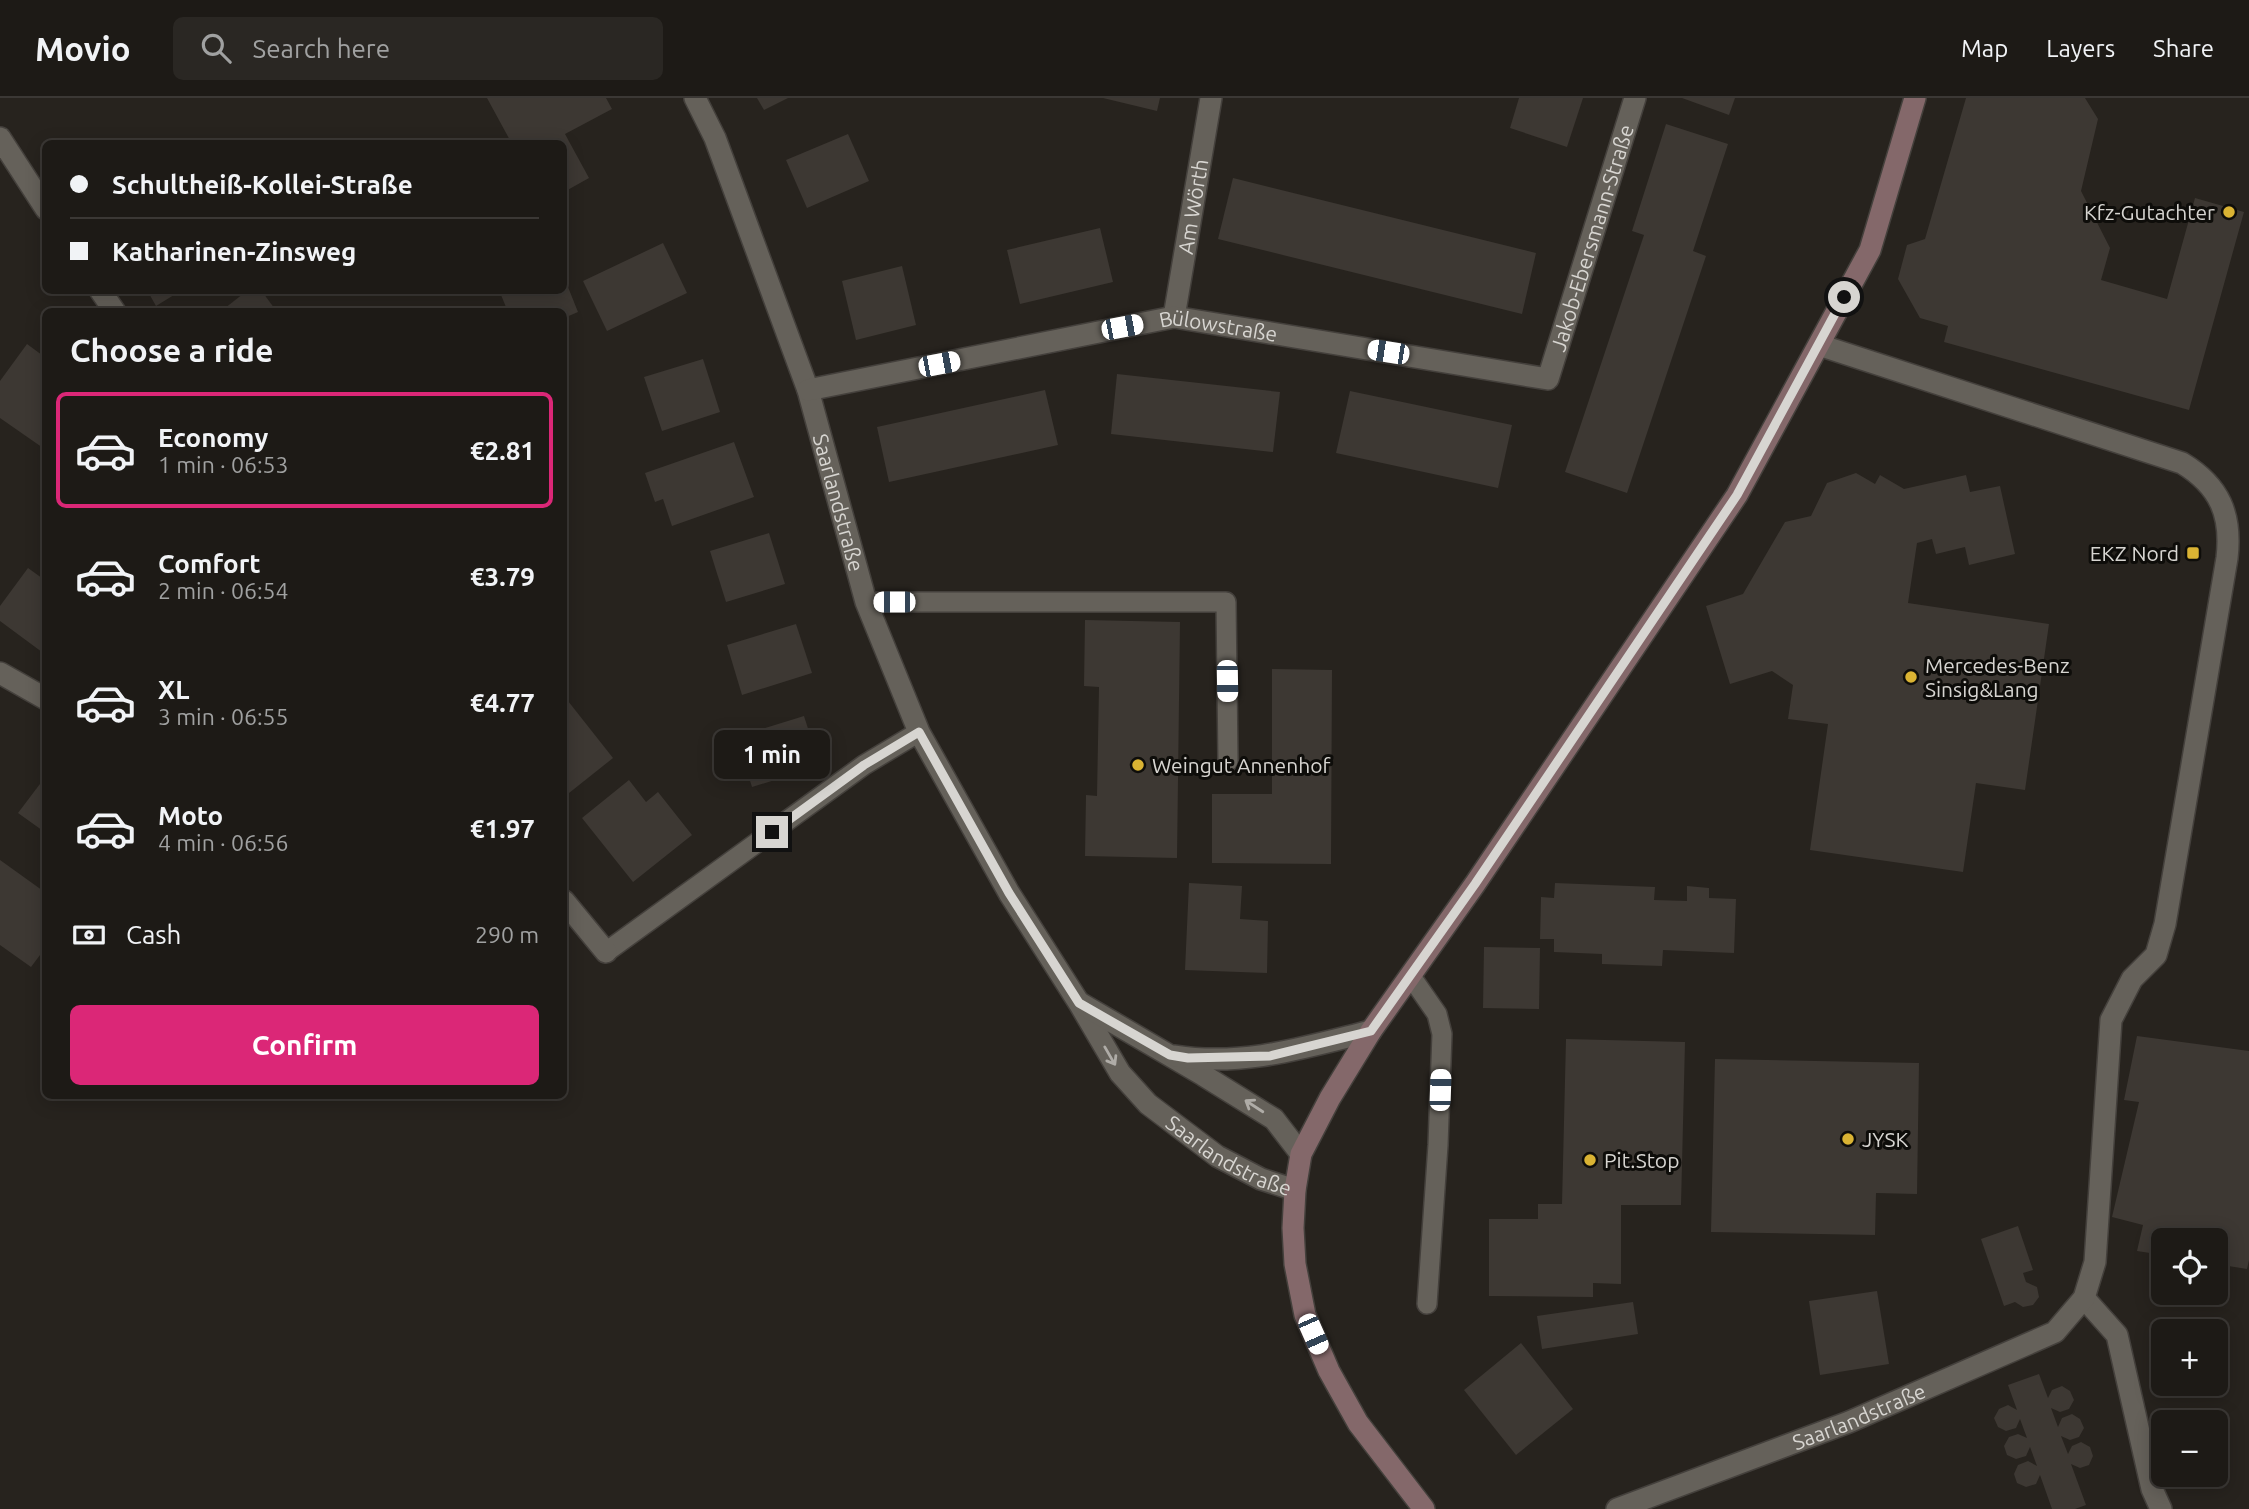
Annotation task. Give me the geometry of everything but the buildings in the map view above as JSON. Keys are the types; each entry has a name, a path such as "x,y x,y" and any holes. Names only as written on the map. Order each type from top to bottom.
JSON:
{"main road":[{"path":"1295,1190 1301,1154 1330,1098 1371,1031 1475,884 1737,495 1870,250 1915,98"},
{"name":"Saarlandstraße","path":"1295,1190 1295,1264 1305,1315 1329,1371 1358,1423 1424,1509"}],"street":[{"name":"Saarlandstraße","path":"695,98 715,138 807,390 866,602 919,732 1009,893 1120,1073 1148,1104 1217,1156 1261,1179 1295,1190"},
{"name":"Am Wörth","path":"1174,317 1211,98"},
{"name":"Jakob-Ebersmann-Straße","path":"1548,379 1635,98"},
{"path":"0,138 42,203"},
{"name":"Bülowstraße","path":"807,390 1174,317 1548,379"},
{"path":"1819,345 2182,463 2200,474 2220,499 2229,535 2227,558 2165,924 2157,955 2132,979 2111,1020 2095,1262 2084,1298 2117,1335 2152,1489 2161,1509"},
{"path":"0,673 42,697"},
{"path":"567,905 606,951"},
{"name":"Saarlandstraße","path":"1079,1003 1274,1119 1301,1154"},
{"name":"Saarlandstraße","path":"1170,1055 1188,1058 1270,1056 1371,1031"},
{"name":"Saarlandstraße","path":"1617,1509 1849,1422 2055,1332 2084,1298"}],"lane":[{"path":"866,602 1226,601 1228,761"},
{"path":"606,951 864,765 919,732"},
{"path":"1410,975 1437,1014 1442,1034 1438,1145 1427,1304"}],"place":[{"name":"Kfz-Gutachter","path":"2229,212"},
{"name":"EKZ Nord","path":"2193,553"},
{"name":"Mercedes-Benz Sinsig&Lang","path":"1911,677"},
{"name":"Weingut Annenhof","path":"1138,765"},
{"name":"JYSK","path":"1848,1139"},
{"name":"Pit.Stop","path":"1590,1160"}],"route":[{"path":"772,832 864,765 919,732 1009,893 1079,1003 1170,1055 1188,1058 1270,1056 1371,1031 1475,884 1737,495 1844,297"}]}
